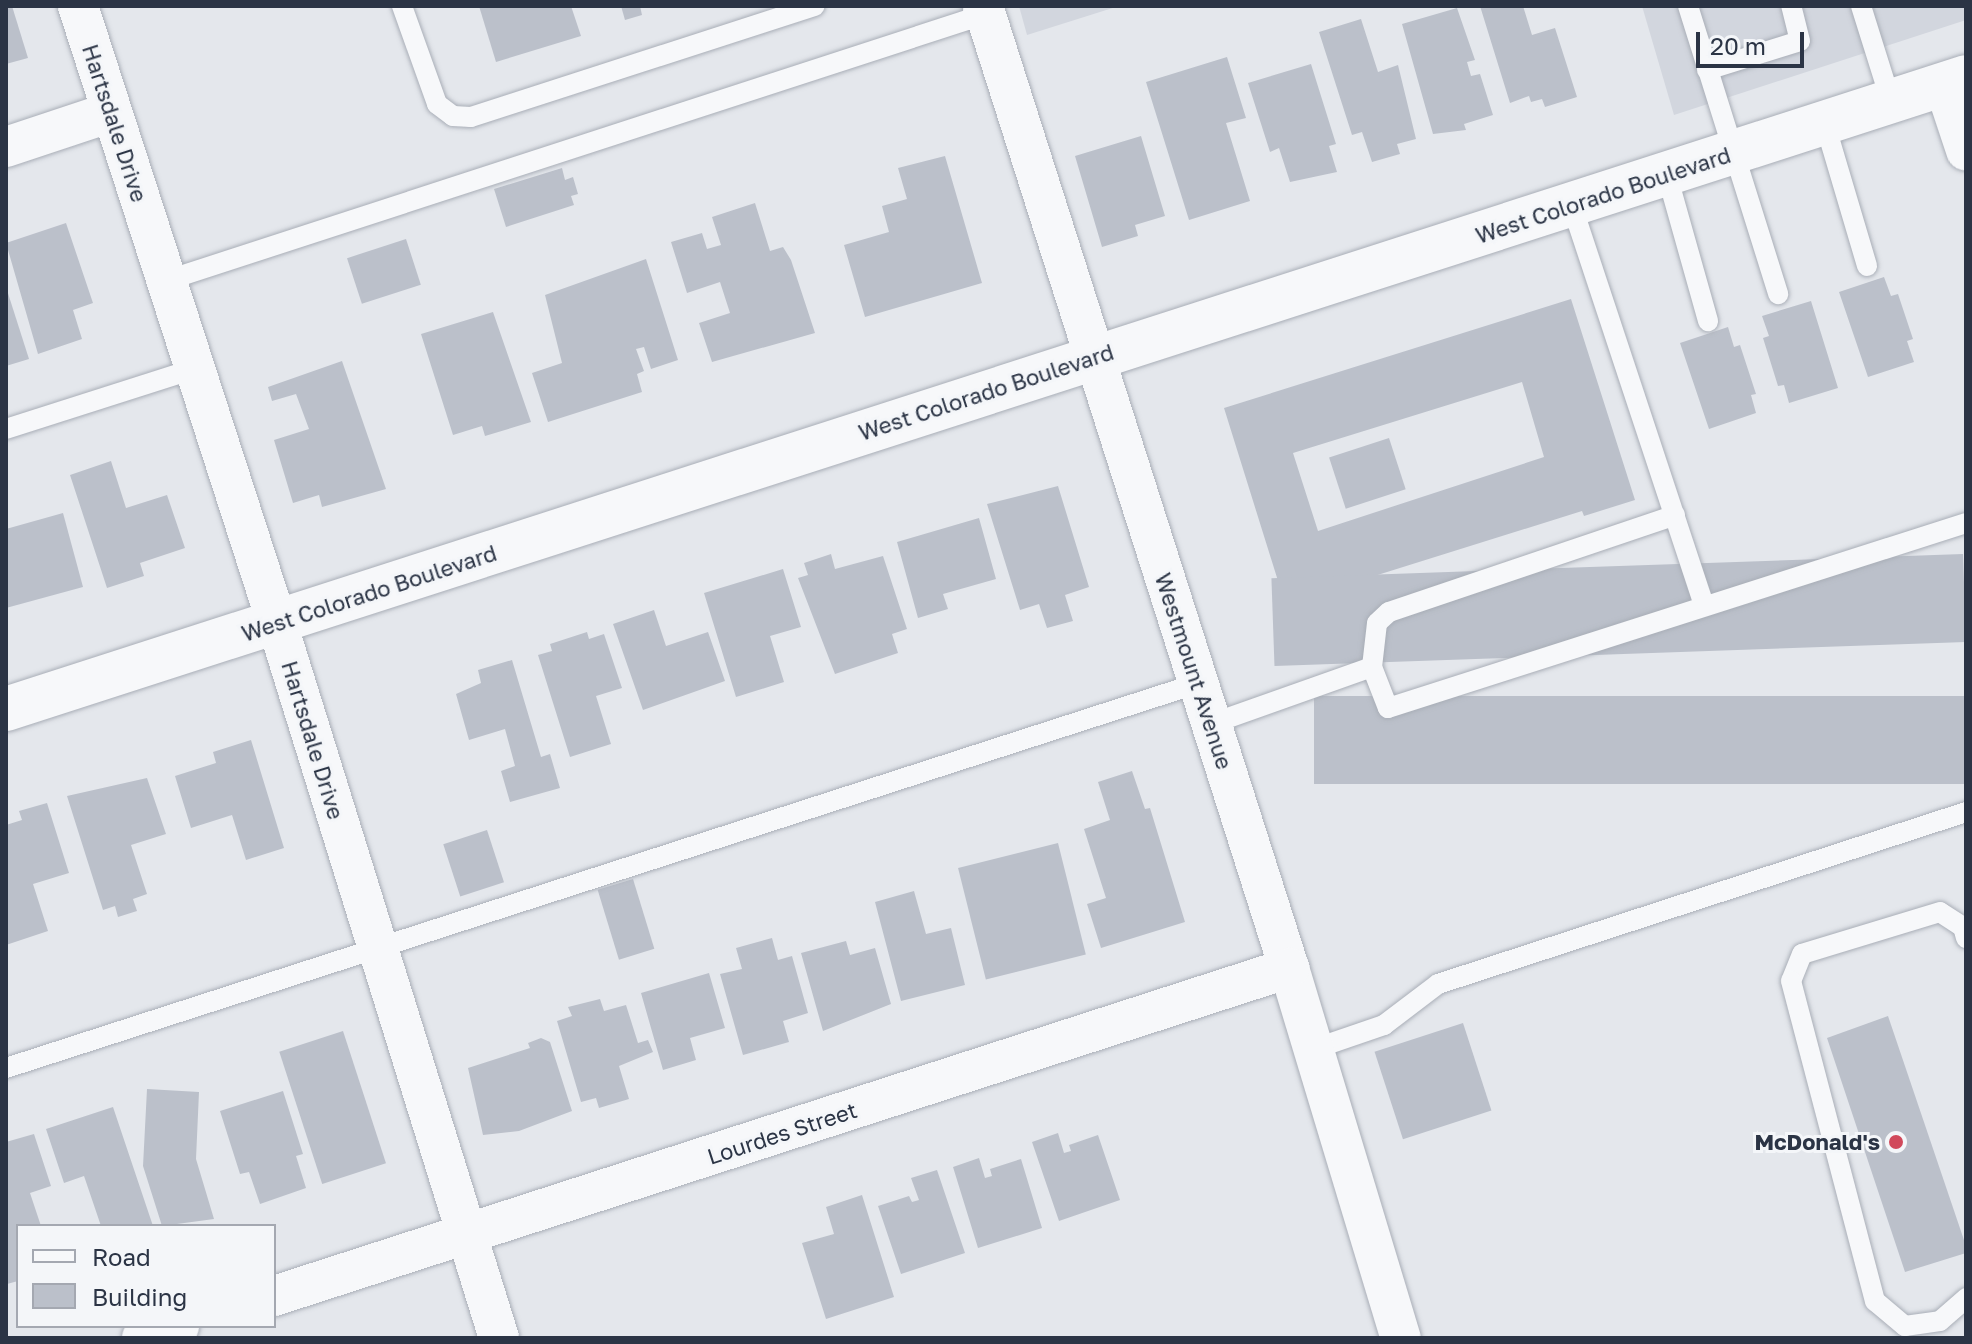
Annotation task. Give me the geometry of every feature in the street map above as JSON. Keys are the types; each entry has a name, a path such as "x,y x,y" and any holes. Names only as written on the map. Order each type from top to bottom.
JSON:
{"street":[{"name":"Hartsdale Drive","path":"78,6 277,623 499,1338"},
{"name":"Westmount Avenue","path":"985,10 1289,968 1401,1338"},
{"path":"1955,81 1966,150"},
{"name":"West Colorado Boulevard","path":"6,709 1955,81"},
{"path":"6,147 111,112"},
{"name":"Lourdes Street","path":"276,1295 1289,968"},
{"path":"142,1338 173,1328"}],"lane":[{"path":"402,6 437,104 453,116 471,117 814,6"},
{"path":"1688,6 1731,154 1778,294"},
{"path":"1707,70 1800,41 1791,6"},
{"path":"1861,6 1891,102"},
{"path":"165,281 985,10"},
{"path":"1825,124 1867,266"},
{"path":"1667,175 1708,321"},
{"path":"1572,206 1704,605"},
{"path":"6,429 194,369"},
{"path":"1675,515 1389,612 1377,623 1372,667 1388,708 1966,523"},
{"path":"1211,724 1372,667"},
{"path":"6,1068 1199,683"},
{"path":"1314,1049 1384,1025 1438,984 1966,812"},
{"path":"1966,938 1963,927 1940,912 1802,954 1791,981 1875,1301 1905,1326 1940,1321 1966,1298"}],"shaded area":[{"path":"1019,6 1119,6 1027,35"},
{"path":"1642,6 1966,6 1966,20 1674,115"}],"building":[{"path":"6,6 12,6 28,58 6,64"},
{"path":"479,6 571,6 581,36 496,62"},
{"path":"621,6 640,6 642,15 625,20"},
{"path":"1480,6 1523,6 1532,35 1555,28 1577,97 1545,107 1542,99 1531,102 1529,96 1510,103"},
{"path":"1457,8 1475,60 1467,62 1471,76 1480,74 1493,115 1464,124 1466,130 1433,134 1402,24"},
{"path":"1361,19 1378,72 1398,65 1416,139 1397,144 1400,154 1372,162 1362,132 1352,135 1319,32"},
{"path":"1227,57 1246,118 1226,123 1250,201 1189,220 1146,82"},
{"path":"1311,64 1336,144 1329,146 1337,172 1290,182 1279,148 1270,152 1248,83"},
{"path":"1141,136 1165,216 1135,225 1138,236 1102,247 1075,156"},
{"path":"945,156 982,283 865,317 844,245 889,232 882,206 907,199 898,168"},
{"path":"562,168 565,180 573,177 578,194 571,196 574,205 506,227 494,189"},
{"path":"755,203 770,251 783,247 791,260 815,333 712,362 699,323 730,313 720,282 687,293 671,242 702,233 707,249 721,245 712,217"},
{"path":"66,223 93,303 73,310 82,339 38,354 6,243"},
{"path":"406,239 421,285 362,304 347,258"},
{"path":"646,259 678,360 651,369 644,347 636,349 644,371 637,374 642,392 548,422 532,373 562,363 545,295"},
{"path":"1884,277 1891,296 1898,294 1913,339 1907,341 1914,362 1868,377 1839,292"},
{"path":"6,287 29,359 6,366"},
{"path":"1571,299 1635,500 1584,516 1582,511 1336,588 1339,597 1288,613 1224,408","holes":["1522,382 1544,457 1318,531 1293,453"]},
{"path":"1811,301 1838,388 1789,403 1784,385 1778,386 1763,338 1769,336 1762,316"},
{"path":"493,312 531,422 485,436 482,426 453,435 421,334"},
{"path":"1728,327 1734,347 1740,345 1756,394 1751,395 1756,413 1709,429 1680,343"},
{"path":"342,361 386,489 322,507 319,495 293,503 274,440 309,429 296,394 272,401 268,387"},
{"path":"1389,438 1406,489 1346,509 1329,457"},
{"path":"111,461 126,508 167,495 185,548 140,563 144,576 107,588 70,475"},
{"path":"1058,486 1089,587 1065,595 1073,621 1047,628 1039,604 1020,610 987,504"},
{"path":"63,513 83,587 6,608 6,529"},
{"path":"979,518 996,579 943,594 948,609 918,618 897,542"},
{"path":"831,554 835,569 883,556 907,629 892,634 898,653 835,674 798,578 808,575 804,563"},
{"path":"1963,554 1966,642 1274,666 1271,578"},
{"path":"783,569 801,627 770,636 784,682 736,697 704,593"},
{"path":"654,610 666,646 708,632 725,681 643,710 613,624"},
{"path":"587,632 589,639 604,634 622,688 596,696 611,744 570,757 538,655 552,651 550,644"},
{"path":"512,660 541,757 550,754 560,788 510,802 501,771 515,766 505,729 469,740 456,694 481,683 478,670"},
{"path":"1314,696 1966,696 1966,784 1314,784"},
{"path":"251,740 284,848 246,860 232,815 191,828 175,776 216,763 213,752"},
{"path":"1132,771 1145,809 1150,808 1185,922 1101,948 1087,904 1106,898 1084,829 1110,820 1098,782"},
{"path":"147,778 166,834 131,845 147,894 133,899 137,911 118,917 115,906 103,910 67,796"},
{"path":"47,803 69,873 33,884 48,931 6,945 6,825 22,820 19,811"},
{"path":"487,830 504,882 460,897 443,844"},
{"path":"1058,843 1086,955 986,980 958,868"},
{"path":"633,879 654,949 619,960 598,890"},
{"path":"914,891 926,934 951,928 965,985 901,1001 875,902"},
{"path":"772,938 778,960 792,956 808,1013 783,1021 789,1042 743,1055 720,974 742,969 736,948"},
{"path":"846,941 850,955 875,948 891,1004 823,1031 801,953"},
{"path":"709,973 725,1028 690,1038 696,1060 663,1070 641,993"},
{"path":"600,999 604,1011 626,1005 638,1043 648,1040 653,1052 619,1066 629,1099 599,1108 596,1098 581,1102 557,1021 572,1016 568,1007"},
{"name":"McDonald's","path":"1888,1016 1966,1246 1966,1253 1905,1272 1827,1038"},
{"path":"1463,1023 1491,1110 1403,1139 1375,1052"},
{"path":"343,1031 386,1163 322,1184 279,1052"},
{"path":"541,1038 550,1042 572,1111 519,1131 483,1135 468,1068 530,1048 528,1043"},
{"path":"147,1089 199,1092 196,1159 214,1219 161,1224 143,1166"},
{"path":"283,1091 303,1154 296,1156 306,1188 260,1204 249,1172 240,1174 220,1111"},
{"path":"113,1107 152,1224 100,1224 84,1176 64,1183 46,1129"},
{"path":"1058,1133 1064,1153 1071,1151 1069,1145 1098,1135 1120,1200 1059,1221 1032,1142"},
{"path":"34,1134 51,1186 30,1193 40,1224 16,1224 16,1282 7,1284 6,1142"},
{"path":"979,1158 985,1178 992,1176 990,1169 1021,1159 1042,1228 978,1248 953,1167"},
{"path":"937,1170 965,1253 901,1274 878,1206 909,1196 912,1202 919,1200 911,1178"},
{"path":"862,1195 894,1297 826,1319 802,1243 834,1234 826,1207"}],"place":[{"name":"McDonald's","path":"1896,1142"}]}
